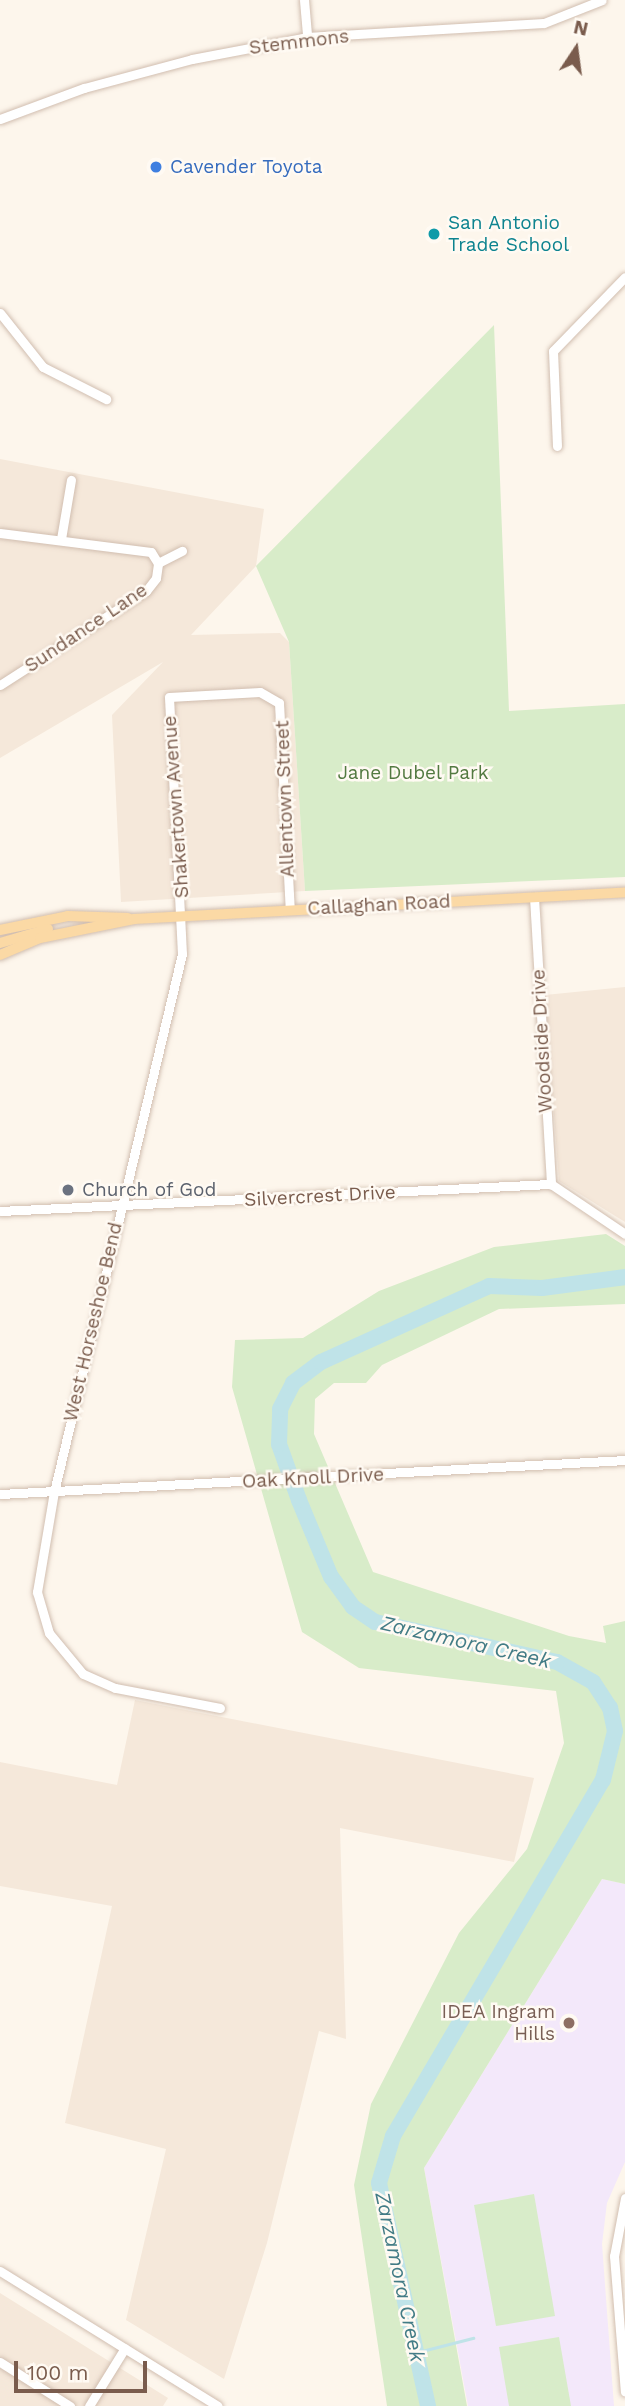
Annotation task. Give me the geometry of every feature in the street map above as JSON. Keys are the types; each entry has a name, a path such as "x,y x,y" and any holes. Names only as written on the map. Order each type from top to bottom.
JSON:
{"main road":[{"name":"Callaghan Road","path":"0,930 68,916 134,919 625,892"},
{"name":"Callaghan Road","path":"0,955 40,938 134,919"},
{"path":"0,943 65,926 105,926"}],"street":[{"path":"304,0 307,37"},
{"name":"Stemmons","path":"0,119 122,76 307,37 544,23 602,0"},
{"path":"557,446 552,351 625,277"},
{"path":"0,313 43,367 106,399"},
{"path":"61,539 71,480"},
{"path":"0,533 150,552 158,563 182,551"},
{"name":"Sundance Lane","path":"0,685 136,598 156,578 158,563"},
{"name":"Shakertown Avenue","path":"183,916 169,697 268,694"},
{"name":"Allentown Street","path":"268,694 282,712 290,910"},
{"name":"Woodside Drive","path":"534,897 551,1184"},
{"name":"West Horseshoe Bend","path":"183,916 181,954 54,1492 37,1592 56,1645 83,1674 100,1682 220,1708"},
{"path":"551,1184 625,1234"},
{"name":"Silvercrest Drive","path":"0,1211 551,1184"},
{"name":"Oak Knoll Drive","path":"0,1494 625,1460"},
{"path":"625,2198 620,2241 625,2392"},
{"path":"0,2272 218,2406"},
{"path":"89,2406 125,2348"},
{"path":"0,2362 70,2406"}],"shaded area":[{"path":"0,459 264,509 256,566 191,635 280,633 289,642 305,891 121,902 112,715 163,662 0,758"},
{"path":"625,987 625,1222 559,1181 545,995"},
{"path":"135,1700 534,1778 514,1862 340,1828 346,2039 319,2031 267,2243 224,2379 126,2320 166,2149 65,2123 112,1906 0,1886 0,1762 117,1785"},
{"name":"IDEA Ingram Hills","path":"602,1879 625,1884 625,2162 607,2203 602,2244 614,2406 468,2406 424,2168"},
{"path":"0,2293 168,2398 163,2406 0,2406"}],"green space":[{"name":"Jane Dubel Park","path":"494,325 509,711 625,704 625,877 305,891 289,642 256,566"},
{"path":"606,1234 625,1246 625,1304 499,1309 382,1365 366,1383 334,1383 315,1399 314,1434 373,1572 569,1636 606,1643 603,1626 625,1621 625,1884 602,1879 424,2168 467,2406 387,2406 354,2185 371,2104 459,1933 527,1849 564,1743 556,1691 359,1668 302,1632 232,1387 235,1340 303,1338 379,1291 494,1247"},
{"path":"534,2194 555,2316 496,2326 474,2205"},
{"path":"559,2337 571,2406 509,2406 499,2347"}],"waterway":[{"name":"Zarzamora Creek","path":"428,2406 379,2183 393,2136 603,1780 615,1731 610,1708 593,1682 557,1662 375,1622 353,1607 331,1577 299,1500 279,1444 280,1409 293,1383 321,1362 489,1286 542,1288 625,1277"},
{"path":"418,2352 473,2338"}],"place":[{"name":"Cavender Toyota","path":"156,167"},
{"name":"San Antonio Trade School","path":"434,234"},
{"name":"Church of God","path":"68,1190"},
{"name":"IDEA Ingram Hills","path":"569,2023"}]}
